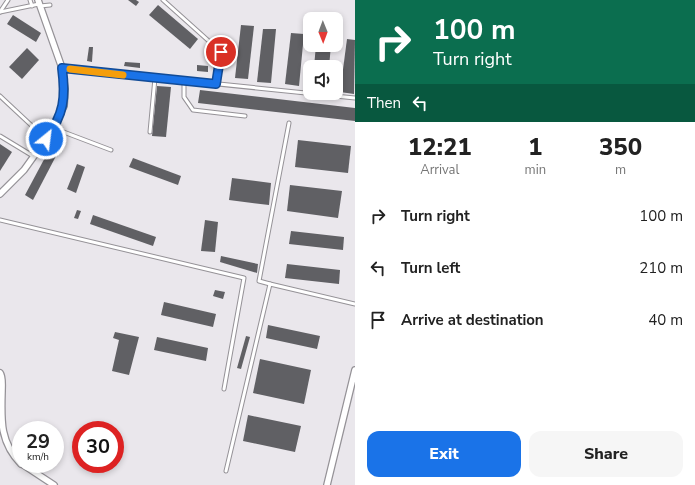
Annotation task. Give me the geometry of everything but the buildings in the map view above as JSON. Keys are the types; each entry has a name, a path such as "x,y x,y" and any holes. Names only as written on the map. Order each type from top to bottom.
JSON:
{"street":[{"path":"0,194 24,170 53,128 64,106 65,89 62,68 39,4"},
{"path":"327,485 355,370"},
{"path":"0,373 2,382 3,439 7,449 12,454"},
{"path":"35,473 54,485"}],"lane":[{"path":"0,12 8,0"},
{"path":"30,0 32,6"},
{"path":"163,0 221,52 216,84"},
{"path":"0,12 39,4 50,5"},
{"path":"62,68 355,98"},
{"path":"150,132 155,78"},
{"path":"184,81 184,97 193,110 245,116"},
{"path":"0,96 46,139"},
{"path":"289,123 259,281 355,304"},
{"path":"53,128 111,150"},
{"path":"0,136 34,156"},
{"path":"0,220 244,278 224,389"},
{"path":"226,471 270,284"}],"slow traffic":[{"path":"70,69 123,75"}],"route":[{"path":"46,139 64,106 65,89 62,68 216,84 221,52"}]}
